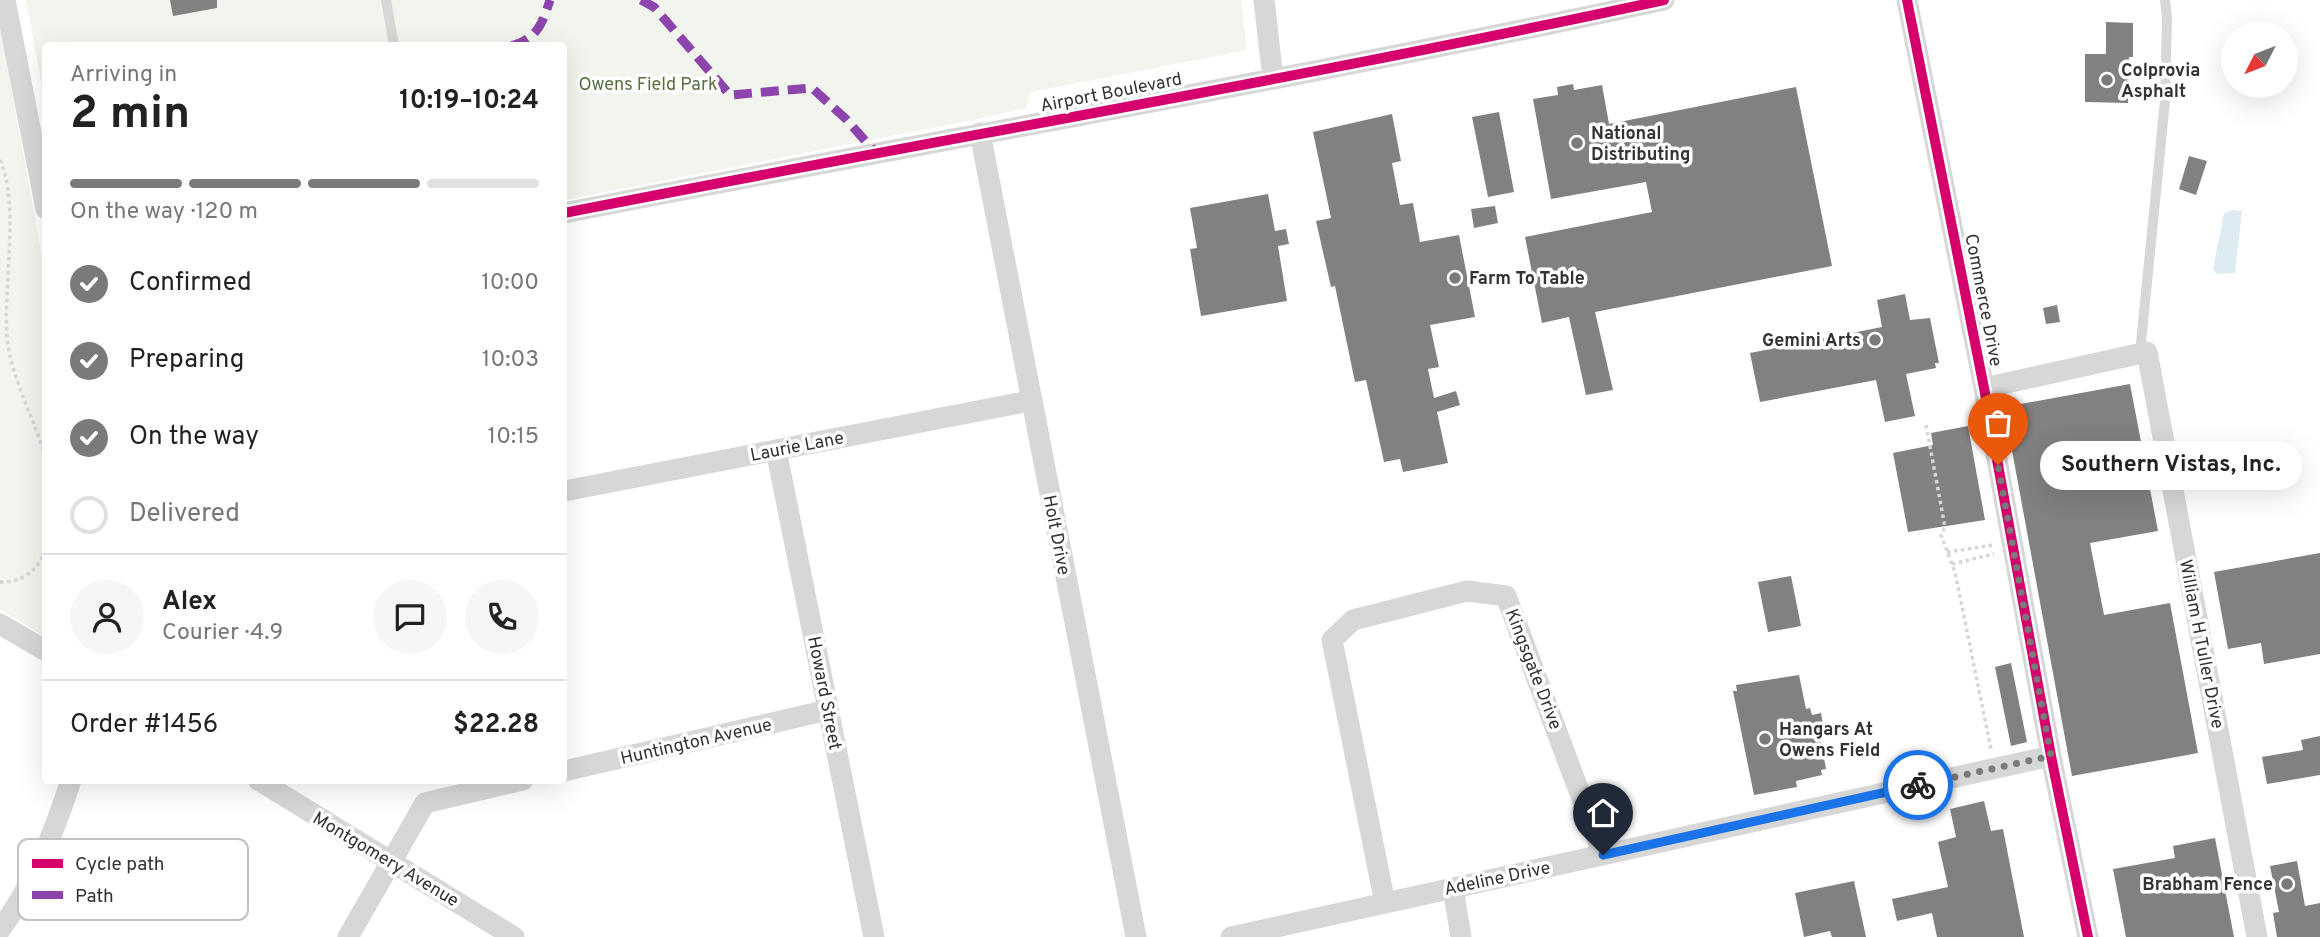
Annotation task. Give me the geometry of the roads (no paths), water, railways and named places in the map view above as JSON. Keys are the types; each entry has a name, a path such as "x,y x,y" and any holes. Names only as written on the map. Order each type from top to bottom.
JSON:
{"street":[{"path":"5,0 39,139 42,169"},
{"path":"1264,0 1273,79"},
{"name":"Airport Boulevard","path":"567,213 1273,79 1664,0"},
{"name":"Commerce Drive","path":"1907,0 2088,937"},
{"name":"Holt Drive","path":"980,133 1136,937"},
{"path":"1984,388 2143,352"},
{"name":"William H Tuller Drive","path":"2143,352 2257,937"},
{"name":"Laurie Lane","path":"567,490 1030,401"},
{"name":"Howard Street","path":"776,450 874,937"},
{"name":"Kingsgate Drive","path":"1385,903 1332,640 1353,620 1466,590 1506,596 1603,855"},
{"path":"0,624 42,649"},
{"name":"Huntington Avenue","path":"567,770 828,710"},
{"name":"Adeline Drive","path":"1231,937 2051,756"},
{"path":"51,839 70,784"},
{"name":"Montgomery Avenue","path":"264,784 514,937"},
{"path":"348,937 425,803 506,784"},
{"path":"1453,888 1461,937"},
{"path":"0,930 18,902"}],"lane":[{"path":"386,0 393,42"},
{"path":"2143,352 2165,101 2165,0"}],"place":[{"name":"Colprovia Asphalt","path":"2107,80"},
{"name":"National Distributing","path":"1577,143"},
{"name":"Farm To Table","path":"1455,278"},
{"name":"Gemini Arts","path":"1875,340"},
{"name":"Southern Vistas, Inc.","path":"1998,465"},
{"name":"Hangars At Owens Field","path":"1765,739"},
{"name":"Brabham Fence","path":"2287,884"}],"park label":[{"name":"Owens Field Park","path":"648,84"}]}
